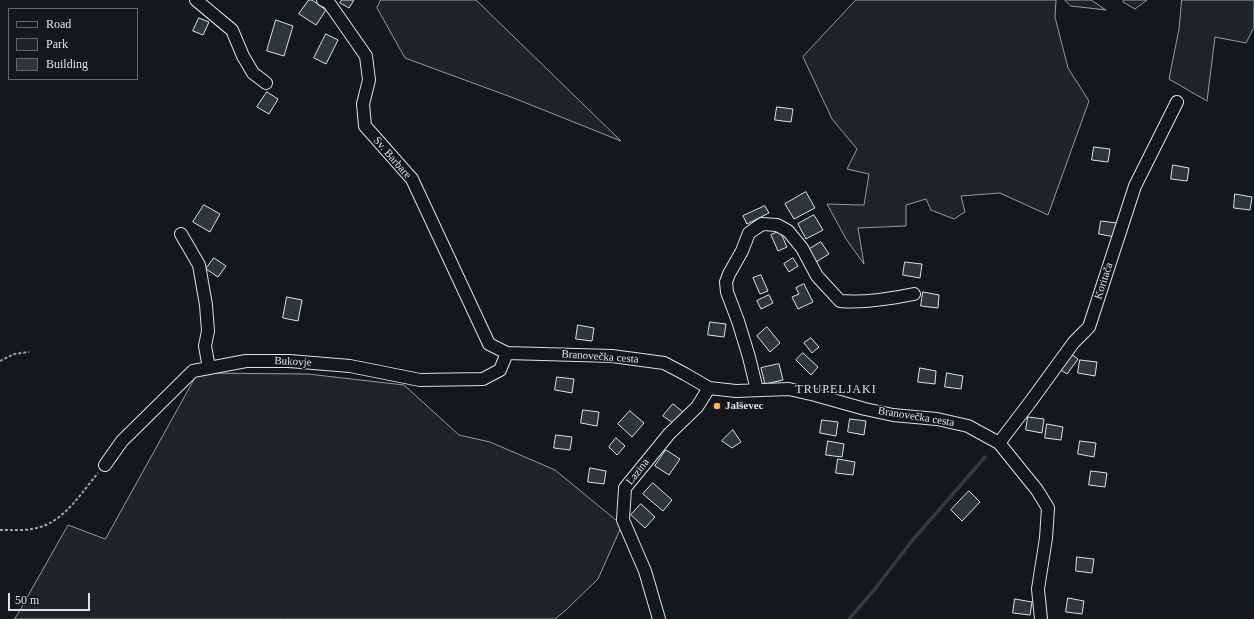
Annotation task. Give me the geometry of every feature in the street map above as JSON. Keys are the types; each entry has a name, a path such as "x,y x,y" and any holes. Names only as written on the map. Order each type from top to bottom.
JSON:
{"street":[{"path":"196,0 232,30 243,56 253,74 266,83"},
{"name":"Sv. Barbare","path":"323,0 329,3 366,56 369,80 363,104 365,126 412,179 489,344 507,353"},
{"name":"Koritača","path":"999,443 1074,342 1089,327 1135,186 1177,102"},
{"path":"757,390 749,357 726,282 742,251 749,233 762,224 777,225 788,231 802,248 817,276 840,301 850,302 889,299 914,294"},
{"path":"182,234 199,265 206,305 208,331 206,346 209,368"},
{"name":"Bukovje","path":"105,464 122,441 193,371 246,361 289,361 350,366 420,380 484,379 500,370 507,353"},
{"name":"Branovečka cesta","path":"507,353 612,356 664,363 709,388 736,391 789,388 886,414 937,419 968,426 999,443 1037,490 1048,508 1046,538 1038,589 1041,619"},
{"name":"Lazina","path":"659,619 645,571 623,520 625,488 669,434 697,407 709,388"}],"path":[{"path":"0,361 14,354 29,352"},
{"path":"0,530 17,530 40,527 54,520 67,510 105,464"}],"green space":[{"path":"381,0 476,0 621,141 511,97 405,58 377,8"},
{"path":"856,0 1056,0 1055,17 1068,68 1089,101 1048,215 1000,193 961,196 965,212 954,219 931,210 926,199 906,205 906,226 858,228 864,264 846,239 827,204 864,205 869,174 847,169 857,149 832,119 803,57"},
{"path":"1065,0 1091,0 1106,10 1071,6"},
{"path":"1124,0 1147,0 1135,9 1123,2"},
{"path":"1182,0 1254,0 1254,27 1246,43 1215,37 1207,101 1169,79 1179,29"},
{"path":"198,373 308,374 404,385 459,435 490,442 555,470 622,525 598,579 555,619 14,619 68,525 105,539"}],"building":[{"path":"309,0 312,0 326,10 316,25 299,14"},
{"path":"342,0 354,0 349,8 340,3"},
{"path":"199,18 209,22 203,35 193,31"},
{"path":"276,20 293,26 284,56 267,51"},
{"path":"326,34 338,40 326,64 314,58"},
{"path":"267,92 278,99 269,114 257,107"},
{"path":"777,107 793,109 791,122 775,120"},
{"path":"1094,147 1110,149 1108,162 1092,160"},
{"path":"1173,165 1189,168 1187,181 1171,179"},
{"path":"806,192 815,208 794,219 785,204"},
{"path":"1235,194 1252,197 1250,210 1234,208"},
{"path":"204,205 220,214 210,232 193,222"},
{"path":"765,206 769,213 747,224 743,216"},
{"path":"814,215 823,230 806,239 798,224"},
{"path":"1101,221 1117,223 1115,237 1099,234"},
{"path":"780,231 787,247 778,251 771,235"},
{"path":"821,242 829,254 816,262 808,250"},
{"path":"214,258 226,266 218,277 206,269"},
{"path":"793,258 798,266 789,272 784,264"},
{"path":"905,262 922,264 920,278 903,275"},
{"path":"761,275 768,291 760,294 753,278"},
{"path":"804,284 813,302 798,309 792,297 799,294 796,288"},
{"path":"923,292 939,295 938,308 921,306"},
{"path":"769,295 773,303 761,309 757,301"},
{"path":"287,297 302,300 298,321 283,318"},
{"path":"710,322 726,324 724,337 708,335"},
{"path":"578,325 594,328 592,341 576,339"},
{"path":"767,327 780,343 770,352 757,336"},
{"path":"811,338 819,347 812,353 804,343"},
{"path":"803,353 818,367 811,375 796,360"},
{"path":"1071,354 1078,359 1067,374 1061,370"},
{"path":"1080,360 1097,362 1095,376 1078,373"},
{"path":"779,364 783,380 765,384 761,368"},
{"path":"920,368 936,371 935,384 918,382"},
{"path":"947,373 963,376 961,389 945,387"},
{"path":"557,377 574,379 572,393 555,390"},
{"path":"673,404 683,412 673,423 663,416"},
{"path":"583,410 599,412 597,426 581,423"},
{"path":"630,411 644,423 632,437 618,424"},
{"path":"1028,417 1044,419 1042,433 1026,430"},
{"path":"850,419 866,421 864,435 848,432"},
{"path":"822,420 838,422 836,436 820,433"},
{"path":"1047,424 1063,427 1061,440 1045,438"},
{"path":"733,430 741,442 732,448 722,441"},
{"path":"556,435 572,437 570,450 554,448"},
{"path":"616,438 625,446 617,455 609,447"},
{"path":"828,441 844,444 842,457 826,455"},
{"path":"1080,441 1096,443 1094,457 1078,454"},
{"path":"666,450 680,459 669,475 655,466"},
{"path":"838,459 855,462 853,475 836,473"},
{"path":"590,468 606,471 604,484 588,482"},
{"path":"1091,471 1107,473 1105,487 1089,485"},
{"path":"653,483 672,500 663,511 643,494"},
{"path":"969,491 980,502 962,521 951,510"},
{"path":"641,504 655,517 645,528 631,515"},
{"path":"1077,557 1094,559 1092,573 1076,571"},
{"path":"1068,598 1084,601 1082,614 1066,612"},
{"path":"1015,599 1032,602 1030,615 1013,613"}],"waterway":[{"name":"Jalševec","path":"849,619 874,590 911,542 985,457"}],"place":[{"name":"Jalševec","path":"717,406"}],"district":[{"name":"TRUPELJAKI","path":"836,390"}]}
